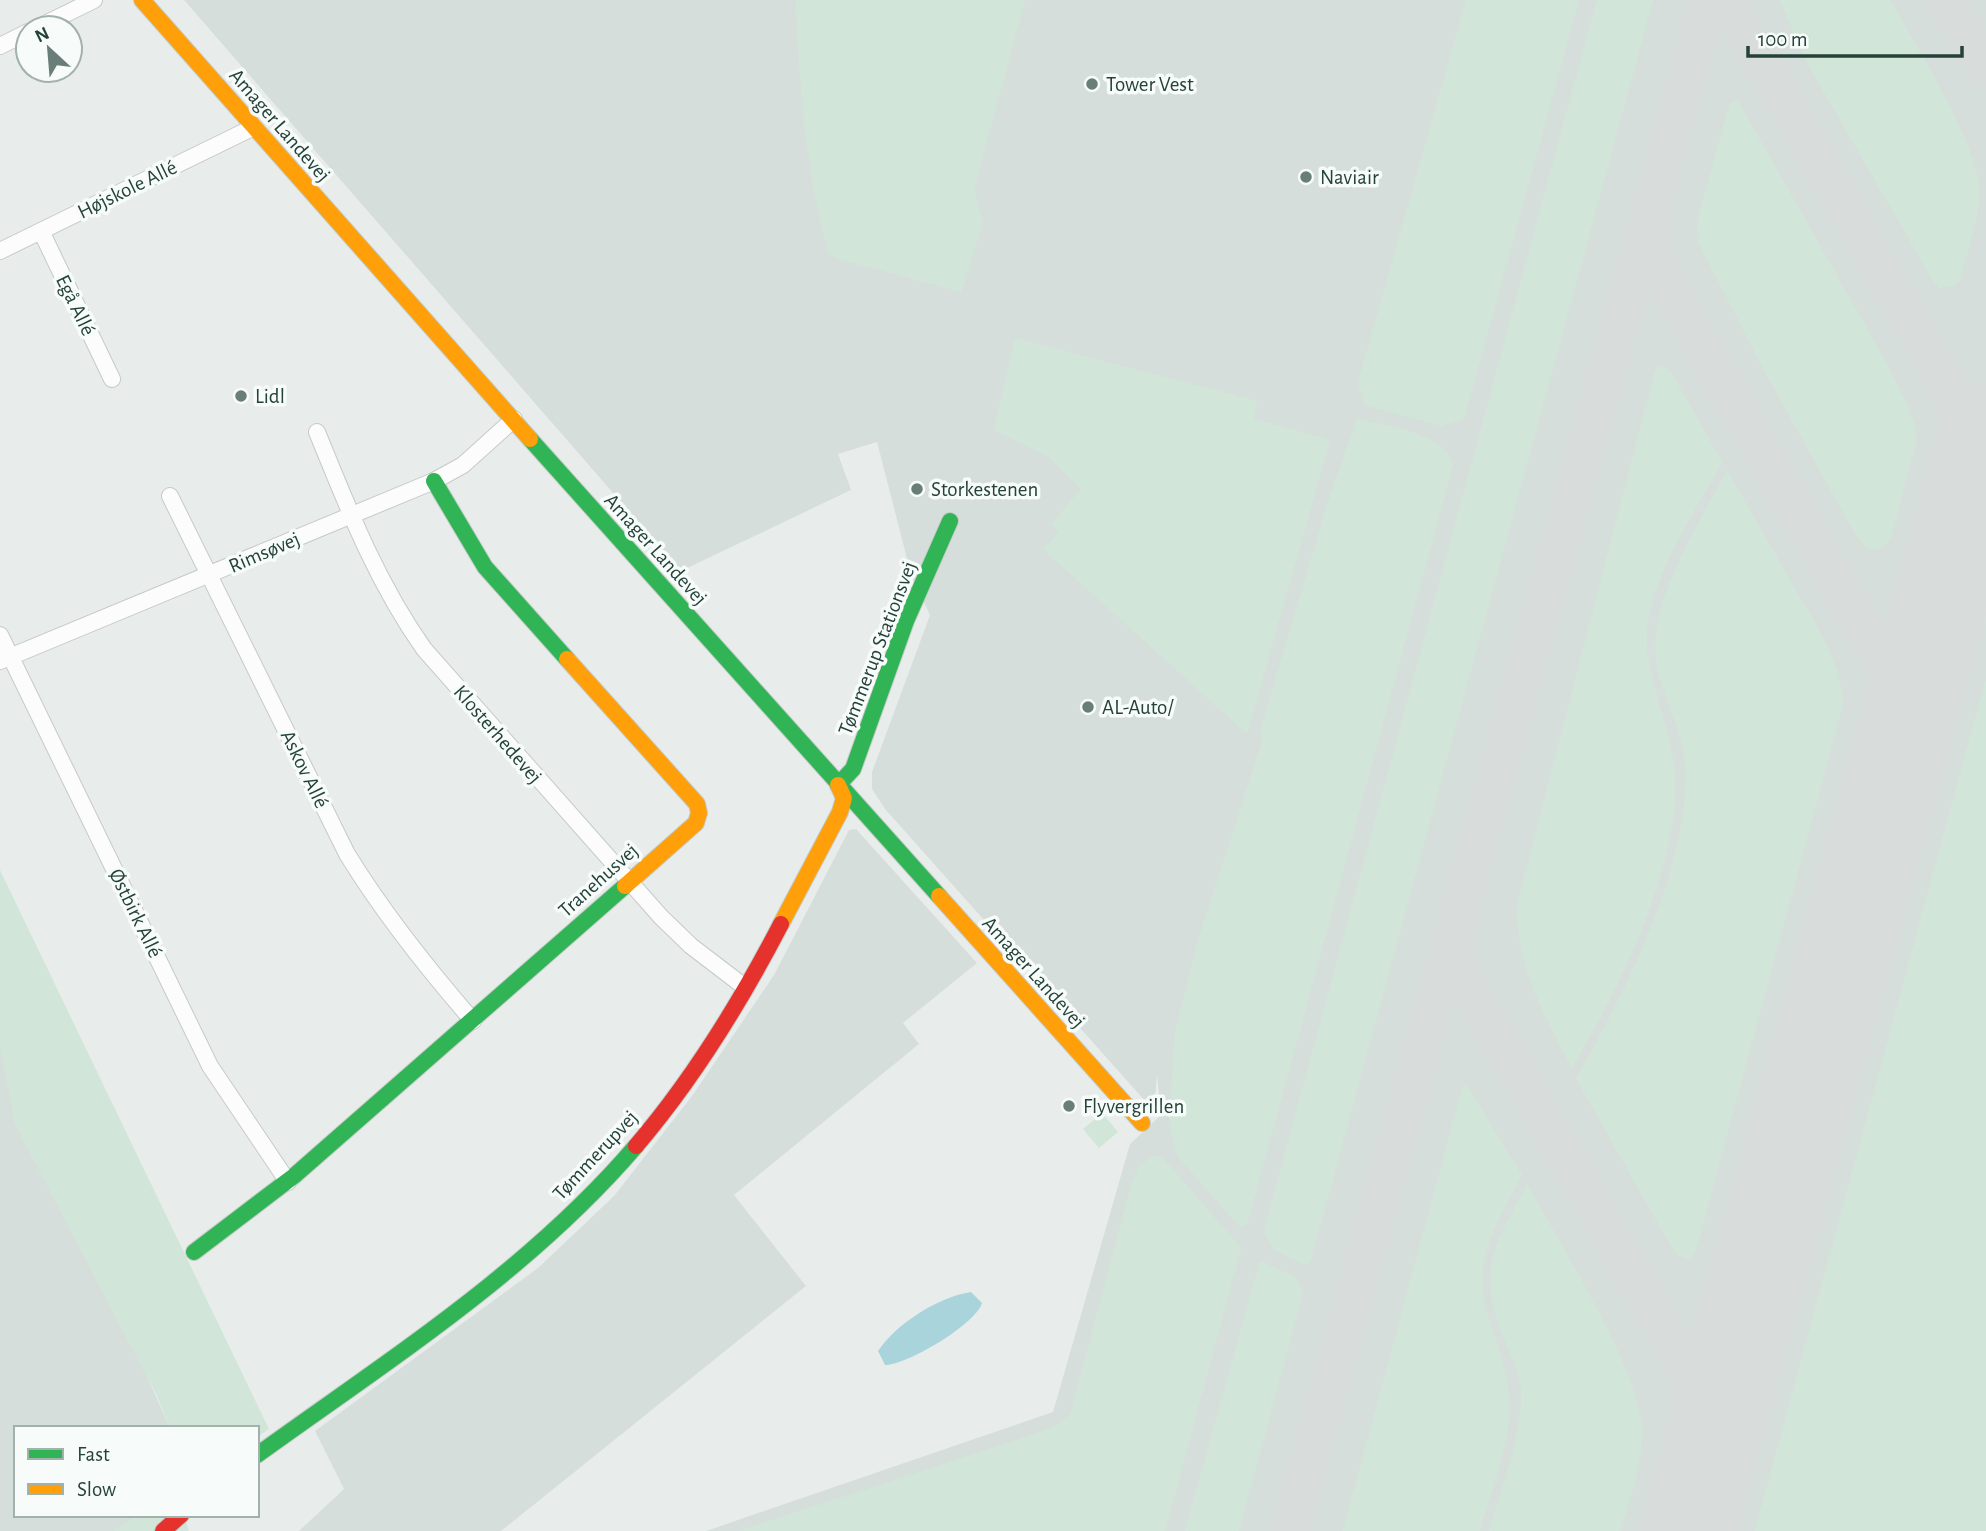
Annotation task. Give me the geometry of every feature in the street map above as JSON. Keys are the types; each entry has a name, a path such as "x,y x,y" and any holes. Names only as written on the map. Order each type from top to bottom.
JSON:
{"street":[{"path":"66,14 94,0"},
{"name":"Amager Landevej","path":"142,0 838,785 1142,1123"},
{"name":"Højskole Allé","path":"0,251 254,127"},
{"name":"Egå Allé","path":"41,231 112,379"},
{"name":"Rimsøvej","path":"5,659 434,481 463,465 514,419"},
{"name":"Klosterhedevej","path":"317,432 382,585 424,649 628,882 691,946 746,988"},
{"name":"Tranehusvej","path":"194,1252 288,1182 696,823 698,804 485,567 434,481"},
{"name":"Askov Allé","path":"170,496 347,854 378,904 416,956 472,1021"},
{"name":"Tømmerup Stationsvej","path":"838,785 853,769 906,621 950,521"},
{"name":"Østbirk Allé","path":"0,635 5,659 210,1066 288,1182"},
{"name":"Tømmerupvej","path":"259,1454 478,1295 536,1247 632,1152 708,1048 746,988 840,812 844,798 838,785"},
{"path":"163,1531 179,1517"}],"shaded area":[{"path":"184,0 1986,0 1986,1531 706,1531 1053,1412 1130,1144 1161,1115 1157,1075 1154,1111 885,809 872,789 872,772 930,615 912,578 877,442 838,454 851,490 681,571"},
{"path":"856,829 977,963 903,1023 919,1044 734,1195 806,1286 501,1531 299,1531 344,1489 315,1431 538,1268 614,1196 692,1096 774,975 849,830"},
{"path":"0,1046 169,1426 14,1426 14,1517 148,1517 123,1531 0,1531"}],"green space":[{"path":"796,0 1025,0 974,190 983,222 961,292 835,258 829,254 809,160 799,64"},
{"path":"1466,0 1579,0 1464,419 1441,426 1365,405 1358,383"},
{"path":"1597,0 1653,0 1310,1263 1304,1265 1273,1249 1264,1231"},
{"path":"1780,0 1890,0 1943,94 1976,171 1979,201 1975,224 1960,280 1954,286 1939,288 1932,279 1806,61"},
{"path":"1730,103 1739,103 1883,357 1908,406 1915,427 1916,443 1890,540 1882,548 1870,550 1857,537 1759,361 1699,243 1697,222"},
{"path":"1015,338 1257,401 1254,419 1330,440 1247,734 1043,549 1059,533 1051,524 1081,489 1047,456 994,430"},
{"path":"1662,366 1672,374 1722,462 1670,556 1651,608 1647,633 1652,677 1675,770 1674,813 1668,847 1648,913 1635,945 1621,977 1572,1068 1533,988 1521,945 1518,901 1654,375 1656,369"},
{"path":"1357,419 1427,438 1448,454 1453,465 1249,1218 1246,1226 1240,1227 1175,1150 1169,1121 1175,1033 1198,941 1262,742 1261,728 1327,505"},
{"path":"1727,470 1831,654 1837,670 1843,704 1699,1239 1694,1255 1687,1259 1675,1253 1576,1078 1614,1009 1649,934 1675,855 1686,778 1680,737 1658,671 1656,646 1659,620 1676,567"},
{"path":"1986,680 1986,1531 1755,1531 1963,763"},
{"path":"0,870 269,1429 259,1436 259,1426 169,1426 156,1394 15,1124 0,1046"},
{"path":"1466,1084 1522,1175 1490,1239 1483,1273 1486,1309 1504,1366 1509,1402 1507,1434 1499,1467 1480,1531 1343,1531 1463,1085"},
{"path":"1102,1113 1118,1132 1099,1148 1083,1129"},
{"path":"1154,1156 1162,1157 1241,1248 1165,1531 739,1531 1023,1438 1051,1428 1070,1415 1132,1182 1139,1166"},
{"path":"1527,1184 1614,1342 1638,1406 1642,1431 1640,1457 1620,1531 1489,1531 1515,1443 1521,1407 1520,1383 1495,1310 1491,1272 1499,1240"},
{"path":"1260,1261 1295,1277 1303,1292 1239,1531 1185,1531"},
{"path":"135,1517 185,1517 189,1531 113,1531"}],"water":[{"path":"971,1292 982,1303 967,1322 924,1351 885,1365 878,1351 895,1331 932,1306"}],"taxiway":[{"path":"1290,1531 1708,0"},
{"path":"1727,0 1957,403 1963,417 1970,456 1965,511"},
{"path":"1946,0 1986,69"},
{"path":"1649,222 1652,253 1665,281 1888,671 1901,713 1899,754"},
{"path":"1456,933 1456,953 1463,976 1694,1383 1706,1422 1707,1462"}],"runway":[{"path":"1688,1531 1986,433"}],"traffic: fast":[{"path":"530,439 939,896"},
{"path":"434,481 485,567 567,659"},
{"path":"838,785 853,769 906,621 950,521"},
{"path":"194,1252 294,1176 625,886"},
{"path":"259,1454 407,1348 504,1273 550,1234 636,1146"}],"traffic: slow":[{"path":"142,0 530,439"},
{"path":"567,659 697,804 699,813 696,823 625,886"},
{"path":"781,924 840,812 844,798 838,785"},
{"path":"939,896 1142,1123"}],"traffic: jam":[{"path":"636,1146 715,1039 781,924"},
{"path":"163,1531 179,1517"}],"place":[{"name":"Tower Vest","path":"1092,84"},
{"name":"Naviair","path":"1306,177"},
{"name":"Lidl","path":"241,396"},
{"name":"Storkestenen","path":"917,489"},
{"name":"AL-Auto/","path":"1088,707"},
{"name":"Flyvergrillen","path":"1069,1106"}]}
